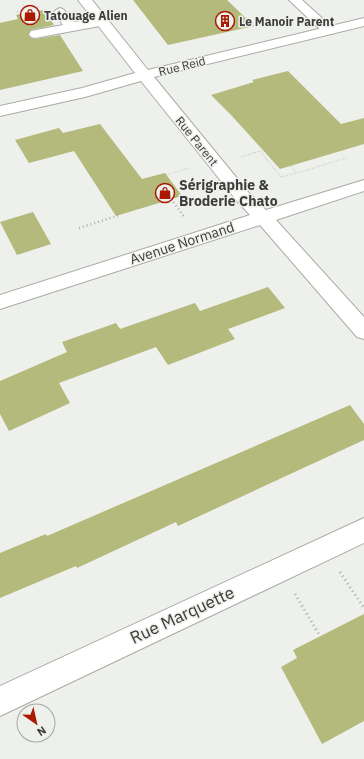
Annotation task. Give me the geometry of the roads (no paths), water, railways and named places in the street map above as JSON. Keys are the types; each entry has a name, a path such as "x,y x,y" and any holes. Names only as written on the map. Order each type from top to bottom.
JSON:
{"street":[{"name":"Rue Parent","path":"85,0 144,76 243,197 364,331"},
{"name":"Rue Reid","path":"0,111 85,92 364,22"},
{"name":"Avenue Normand","path":"0,302 364,185"},
{"name":"Rue Marquette","path":"0,701 364,530"}],"lane":[{"path":"295,0 329,31"},
{"path":"60,12 71,27"},
{"path":"36,34 101,22"}],"place":[{"name":"Tatouage Alien","path":"30,15"},
{"name":"Le Manoir Parent","path":"225,21"},
{"name":"Sérigraphie & Broderie Chato","path":"165,193"}]}
